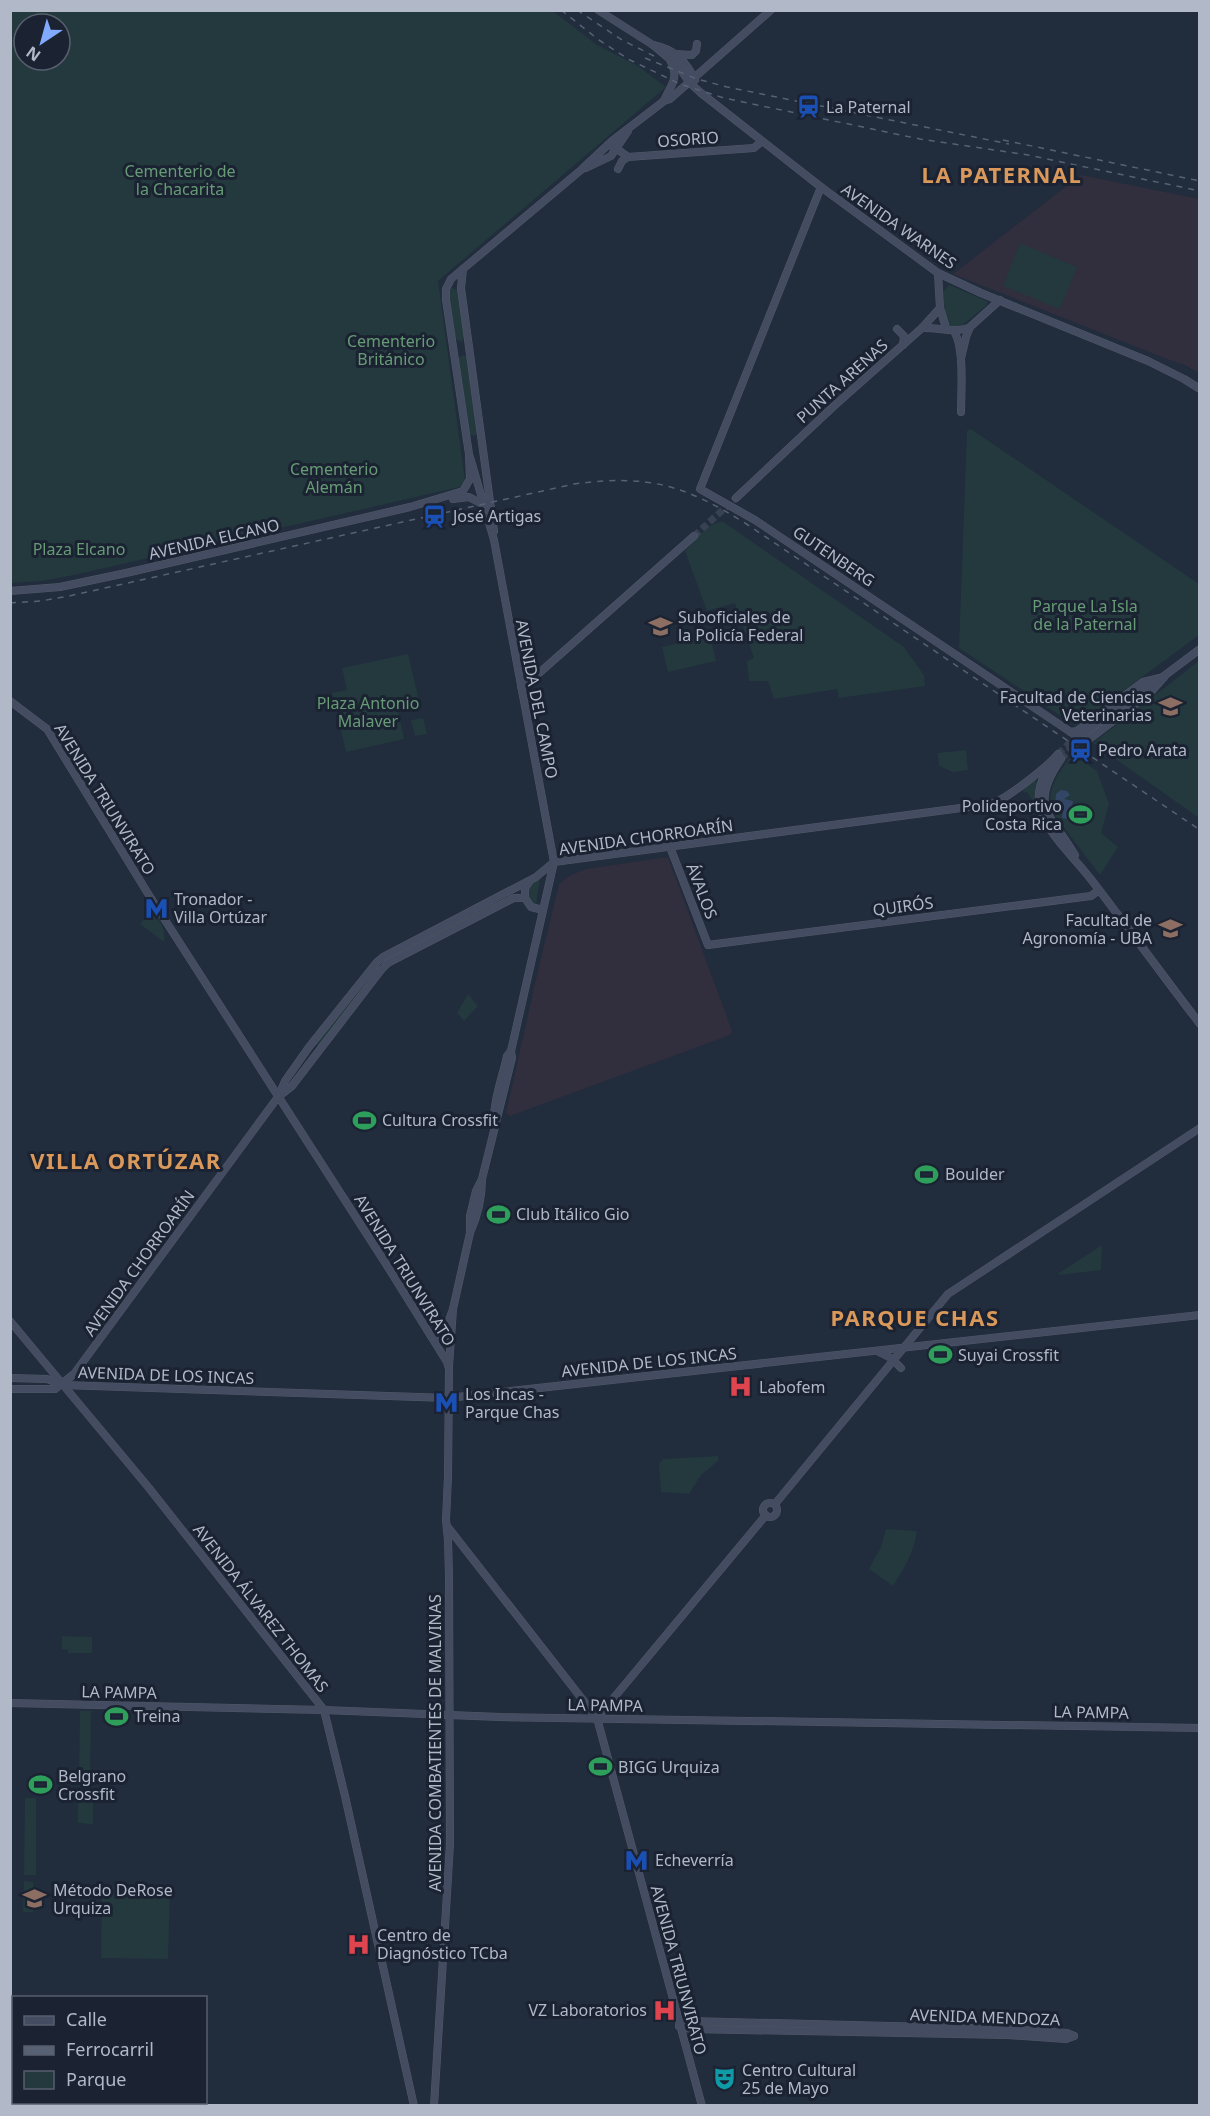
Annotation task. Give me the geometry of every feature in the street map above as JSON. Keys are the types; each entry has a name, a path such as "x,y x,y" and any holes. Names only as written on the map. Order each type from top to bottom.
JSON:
{"main road":[{"path":"463,269 581,170 605,147 664,101 670,99 771,10"},
{"name":"AVENIDA WARNES","path":"602,11 653,45 664,47 701,93 821,187 938,273 1148,361 1200,389"},
{"path":"664,101 675,78 673,57 692,55 697,45"},
{"path":"681,89 701,93"},
{"path":"581,170 608,158 617,149 628,130"},
{"name":"OSORIO","path":"628,157 754,148 762,141"},
{"path":"605,147 617,149 628,157 622,161 618,169"},
{"path":"605,147 603,155 608,158"},
{"name":"GUTENBERG","path":"821,187 700,489 755,520 1080,735"},
{"name":"AVENIDA DEL CAMPO","path":"463,269 451,279 445,295 469,454 470,479 463,494"},
{"name":"AVENIDA DEL CAMPO","path":"463,269 461,288 494,540 554,862"},
{"path":"938,273 940,308 949,329 957,336 961,358 961,412"},
{"path":"940,293 951,280"},
{"path":"922,328 962,330 970,327 1000,300"},
{"name":"PUNTA ARENAS","path":"736,498 835,405 922,328 940,308"},
{"path":"961,358 970,327"},
{"path":"897,329 904,336 903,345"},
{"path":"452,349 469,348"},
{"path":"466,435 474,440 481,434"},
{"name":"AVENIDA DEL CAMPO","path":"469,454 494,540"},
{"path":"480,487 487,476"},
{"name":"AVENIDA ELCANO","path":"10,591 60,587 463,494 480,487"},
{"path":"463,494 484,505"},
{"path":"521,687 530,682 694,536"},
{"path":"1080,735 1200,649"},
{"path":"1080,735 1143,682 1164,677"},
{"name":"AVENIDA TRIUNVIRATO","path":"10,701 47,729 147,892 446,1360 449,1370 447,1525 597,1718 702,2106"},
{"name":"AVENIDA CHORROARÍN","path":"63,1385 106,1332 278,1097 292,1086 381,970 388,963 471,911 541,874 554,862 992,804 1004,798 1058,757 1047,783 1045,805 1051,820 1099,890"},
{"name":"ÁVALOS","path":"670,847 708,945"},
{"path":"434,1340 445,1331 453,1309 470,1233 477,1218 482,1179 498,1120 512,1058 511,1051 554,862"},
{"path":"530,880 525,888 525,898 531,907 543,910"},
{"path":"1099,890 1200,1024"},
{"name":"QUIRÓS","path":"708,945 1091,896 1099,890"},
{"name":"AVENIDA CHORROARÍN","path":"428,938 474,919 514,898 525,898"},
{"path":"471,911 474,919"},
{"path":"597,1718 766,1515 763,1511 764,1505 769,1502 775,1504 952,1290 1200,1128"},
{"path":"449,1370 453,1309"},
{"name":"AVENIDA DE LOS INCAS","path":"10,1378 47,1379 63,1385 448,1398 1200,1315"},
{"name":"AVENIDA ÁLVAREZ THOMAS","path":"10,1321 149,1488 324,1710 414,2106"},
{"path":"917,1330 917,1339 924,1345"},
{"path":"877,1350 901,1368"},
{"name":"AVENIDA DE LOS INCAS","path":"10,1389 55,1389 63,1385"},
{"name":"AVENIDA COMBATIENTES DE MALVINAS","path":"434,2106 450,1844 447,1525"},
{"name":"LA PAMPA","path":"10,1703 450,1715 1200,1728"},
{"name":"AVENIDA MENDOZA","path":"689,2021 1008,2029 1066,2033 1074,2036 1066,2039 1008,2035 691,2029 679,2026 689,2021"}],"shaded area":[{"path":"1081,175 1199,199 1199,373 1185,365 953,274"},
{"path":"668,857 732,1031 730,1035 510,1116 506,1113 559,884 571,875 586,869"}],"green space":[{"name":"Cementerio de la Chacarita","path":"11,11 553,11 597,45 638,66 666,87 438,281 465,480 460,487 41,581 11,583"},
{"path":"1020,243 1077,267 1060,309 1003,286"},
{"path":"949,285 987,301 987,305 960,327 953,328 946,323 943,292"},
{"path":"452,288 458,290 465,337 461,342 455,338 448,292"},
{"path":"463,355 468,357 478,433 474,436 468,434 457,359"},
{"name":"Parque La Isla de la Paternal","path":"971,429 1199,584 1199,635 1076,726 959,648 967,431"},
{"path":"722,521 904,647 924,675 925,686 839,698 837,689 774,699 768,681 749,681 747,661 754,658 735,603 707,611 685,551 706,529"},
{"path":"710,636 716,661 668,672 662,647"},
{"name":"Plaza Antonio Malaver","path":"408,654 420,705 398,710 404,739 346,752 332,693 347,690 342,668"},
{"name":"Facultad de Ciencias Veterinarias","path":"1199,661 1199,818 1093,743"},
{"path":"423,718 427,734 415,736 411,720"},
{"path":"966,750 968,770 953,772 939,766 938,753"},
{"name":"Polideportivo Costa Rica","path":"1072,754 1097,771 1109,804 1101,833 1118,847 1100,875 1056,817 1050,800 1057,776"},
{"path":"1034,780 1038,782 1035,798 1039,816 1031,804 1033,801 1027,792 1024,793 1022,787"},
{"path":"540,879 536,905 534,905 527,899 528,888"},
{"path":"150,912 162,925 164,942 140,924"},
{"path":"378,964 380,968 318,1046 315,1044"},
{"path":"468,994 478,1006 464,1021 457,1013"},
{"path":"1102,1245 1101,1270 1059,1275 1059,1273"},
{"path":"718,1456 719,1460 701,1475 689,1494 661,1492 659,1464 663,1459"},
{"path":"886,1529 917,1531 911,1553 893,1586 869,1569 881,1547"},
{"path":"62,1636 92,1637 92,1653 68,1653 68,1650 62,1649"},
{"path":"80,1711 91,1711 90,1786 79,1786"},
{"path":"25,1798 36,1798 36,1875 24,1875"},
{"path":"78,1799 93,1799 93,1824 78,1823"},
{"path":"24,1881 33,1882 33,1912 23,1912"},
{"path":"167,1885 170,1888 168,1959 101,1958 102,1887"}],"water":[{"path":"1061,790 1067,791 1070,795 1064,799 1073,801 1070,819 1062,818 1063,809 1055,808 1056,794"}],"tunnel":[{"path":"694,536 736,498"},
{"path":"1061,759 1077,742 1086,737"},
{"path":"1058,754 1075,738"}],"railway":[{"path":"561,10 599,40 630,60 680,84 724,98 920,139 1028,155 1200,191"},
{"path":"577,10 622,40 656,57"},
{"path":"645,58 697,79 727,87 1009,144"},
{"path":"1003,140 1200,181"},
{"path":"10,603 69,596 574,484 624,481 666,486 705,500 748,525 1200,830"}],"place":[{"name":"La Paternal","path":"808,107"},
{"name":"José Artigas","path":"435,516"},
{"name":"Suboficiales de la Policía Federal","path":"660,626"},
{"name":"Facultad de Ciencias Veterinarias","path":"1170,706"},
{"name":"Pedro Arata","path":"1080,750"},
{"name":"Polideportivo Costa Rica","path":"1080,815"},
{"name":"Tronador - Villa Ortúzar","path":"156,908"},
{"name":"Facultad de Agronomía - UBA","path":"1170,929"},
{"name":"Cultura Crossfit","path":"364,1120"},
{"name":"Boulder","path":"927,1174"},
{"name":"Club Itálico Gio","path":"498,1214"},
{"name":"Suyai Crossfit","path":"940,1355"},
{"name":"Labofem","path":"741,1387"},
{"name":"Los Incas - Parque Chas","path":"447,1403"},
{"name":"Treina","path":"116,1716"},
{"name":"BIGG Urquiza","path":"600,1767"},
{"name":"Belgrano Crossfit","path":"40,1785"},
{"name":"Echeverría","path":"637,1860"},
{"name":"Método DeRose Urquiza","path":"35,1899"},
{"name":"Centro de Diagnóstico TCba","path":"359,1944"},
{"name":"VZ Laboratorios","path":"665,2010"},
{"name":"Centro Cultural 25 de Mayo","path":"724,2079"}],"district":[{"name":"LA PATERNAL","path":"1002,174"},
{"name":"VILLA ORTÚZAR","path":"126,1160"},
{"name":"PARQUE CHAS","path":"915,1317"}],"park label":[{"name":"Cementerio Británico","path":"391,350"},
{"name":"Cementerio Alemán","path":"334,478"},
{"name":"Plaza Elcano","path":"79,549"}]}
